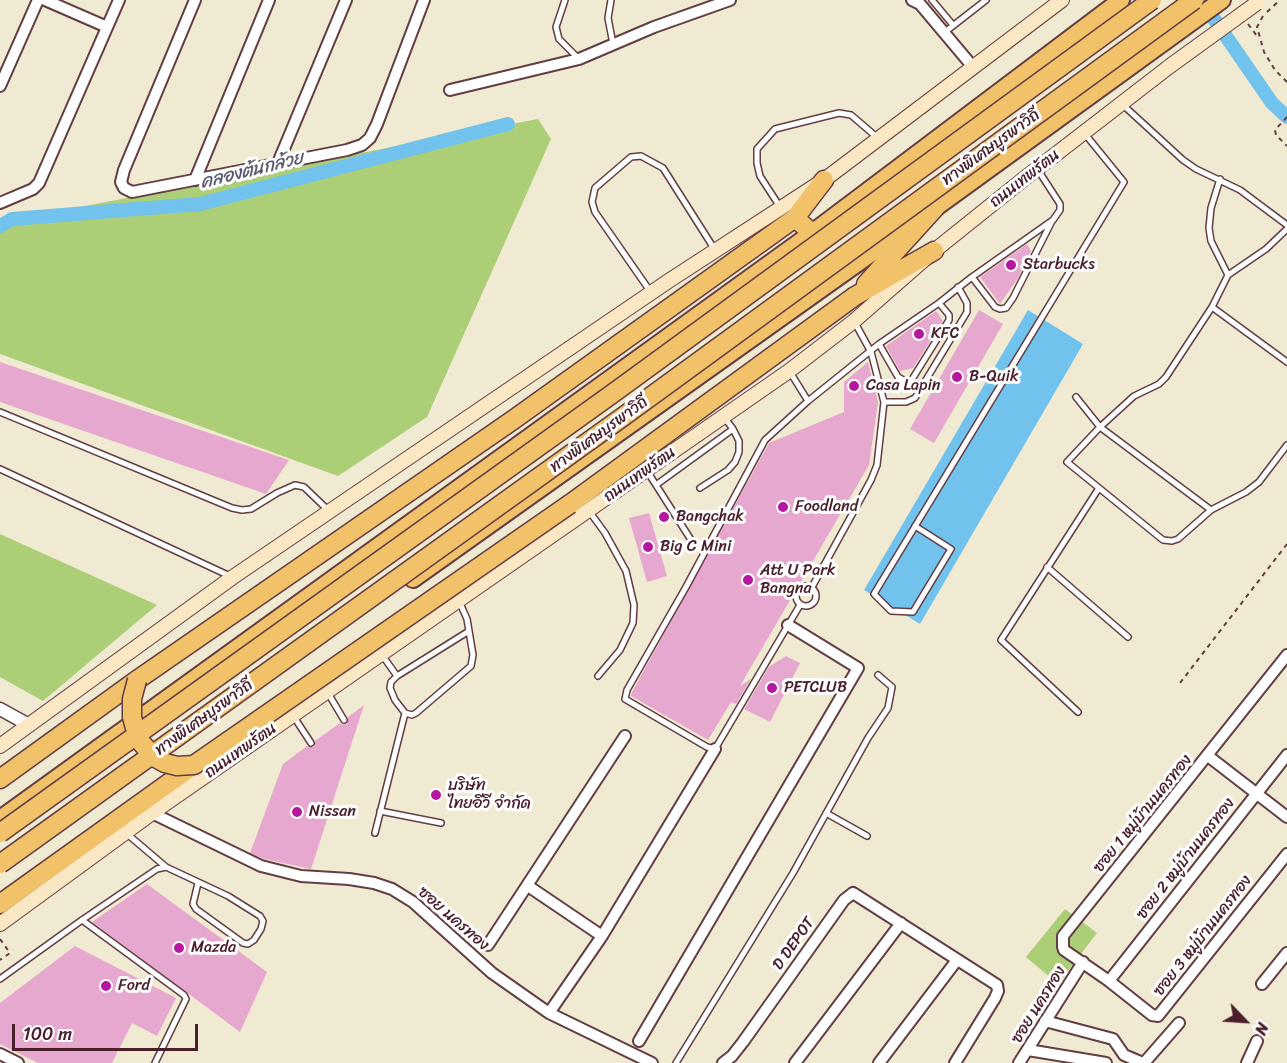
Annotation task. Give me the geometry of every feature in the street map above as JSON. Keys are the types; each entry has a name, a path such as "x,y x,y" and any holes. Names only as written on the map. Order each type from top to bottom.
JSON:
{"highway":[{"path":"0,819 812,233 1120,0"},
{"name":"ทางพิเศษบูรพาวิถี","path":"0,833 632,380 1152,0"},
{"name":"ทางพิเศษบูรพาวิถี","path":"0,864 634,409 1194,0"},
{"name":"ถนนเทพรัตน","path":"0,872 935,208 1222,0"},
{"path":"0,779 137,680 513,420 788,212 824,180"},
{"path":"855,296 935,208"},
{"path":"788,212 812,233"},
{"path":"0,904 194,765 570,504 855,296 934,251"},
{"path":"137,680 132,699 132,717 138,739 154,757 165,763 177,766 194,765"}],"main road":[{"path":"824,180 1062,0"},
{"name":"ถนนเทพรัตน","path":"0,924 152,813 789,371 854,321 934,251 1037,169 1170,66 1259,2"},
{"path":"0,746 233,577 651,293 715,250 788,212"}],"street":[{"path":"0,86 38,0"},
{"path":"45,0 107,27"},
{"path":"0,203 33,189 39,183 119,0"},
{"path":"195,0 121,182 124,188 132,192 347,150 362,145 370,138 424,0"},
{"path":"195,180 269,0"},
{"path":"278,163 346,0"},
{"path":"450,90 579,59 712,3 730,0"},
{"path":"912,0 949,28 973,67"},
{"path":"639,1041 858,668 788,625"},
{"name":"ซอย 1 หมู่บ้านนครทอง","path":"1109,981 1064,950 1063,936 1287,655"},
{"path":"0,709 29,725"},
{"path":"488,945 625,736"},
{"path":"549,1013 602,936 715,749"},
{"name":"ซอย 2 หมู่บ้านนครทอง","path":"1109,981 1287,755"},
{"path":"1208,756 1287,817"},
{"name":"ซอย นครทอง","path":"152,813 261,866 301,876 349,879 392,889 413,902 492,973 549,1013 652,1063"},
{"name":"ซอย 3 หมู่บ้านนครทอง","path":"1109,981 1152,1015 1161,1014 1287,854"},
{"path":"528,886 602,936"},
{"name":"D DEPOT","path":"728,1062 844,900 853,893 994,982 998,991 955,1063"},
{"path":"795,1063 901,923"},
{"path":"1262,984 1287,953"},
{"path":"879,1063 957,960"},
{"name":"ซอย นครทอง","path":"1019,1063 1083,962"},
{"path":"1046,1021 1113,1039 1124,1055 1144,1063 1179,1023"},
{"path":"1247,1063 1257,1041"},
{"path":"1028,1050 1108,1063 1124,1055"},
{"path":"0,1054 18,1063"}],"lane":[{"path":"565,0 556,27 560,39 579,59"},
{"path":"611,0 608,18 613,44"},
{"path":"932,0 949,28 986,0"},
{"path":"1121,104 1183,160 1196,169 1240,190 1287,227 1266,249 1228,275 1212,307 1166,377 1159,384 1134,396 1067,462 1163,540 1168,541 1178,539 1211,510 1246,492 1259,482 1287,445"},
{"path":"788,212 760,176 757,163 758,149 775,129 839,113 851,115 879,139"},
{"path":"915,526 951,549 913,612 891,611 874,594 915,526 1124,182 1084,133"},
{"path":"651,293 595,212 592,202 595,188 632,157 640,156 663,168 715,250"},
{"path":"972,277 995,307 1006,308 1060,210 1060,204 1037,169"},
{"path":"1220,179 1211,208 1209,228 1211,241 1228,275"},
{"path":"800,605 715,749 707,747 625,699 625,695 692,577 765,440 808,401 879,344 1053,220"},
{"path":"884,402 906,402 915,398 967,312 967,303 958,287"},
{"path":"879,344 898,377 910,381 948,323 949,315 939,303"},
{"path":"1212,307 1287,362"},
{"path":"812,587 875,471 883,423 884,402 871,352 854,321"},
{"path":"789,371 808,401"},
{"path":"1076,397 1100,427 1211,510"},
{"path":"0,412 232,508 250,509 295,485 312,493 330,513"},
{"path":"700,488 728,470 735,462 739,452 739,441 723,416"},
{"path":"656,485 733,429"},
{"path":"0,469 233,577"},
{"path":"647,471 693,543"},
{"path":"1078,712 1001,640 1099,488"},
{"path":"589,511 605,533 626,572 634,605 633,623 620,650 598,676"},
{"path":"1047,567 1128,637"},
{"path":"803,586 812,587 817,593 816,601 807,607 800,605 796,596 798,590 803,586"},
{"path":"458,601 467,619 469,631 473,655 471,666 416,713 412,715 405,713 394,700 390,688 392,682 397,676 469,631"},
{"path":"381,653 397,676"},
{"path":"676,1063 793,873 868,738 888,708 892,687 878,675"},
{"path":"327,692 344,720"},
{"path":"375,833 405,713"},
{"path":"293,716 311,743"},
{"path":"380,811 441,823"},
{"path":"826,813 867,836"},
{"path":"125,832 166,867 228,896 260,916 261,928 254,940 248,944 243,943 196,909 193,904 198,883"},
{"path":"0,979 157,869 166,867"},
{"path":"82,920 184,994 186,999 155,1063"}],"path":[{"path":"1280,0 1260,19 1257,27 1264,52 1275,70 1287,82"},
{"path":"1287,117 1275,130 1276,135 1287,146"},
{"path":"1180,683 1287,544"},
{"path":"0,939 10,953 0,960"}],"green space":[{"path":"538,119 551,139 427,417 338,476 0,354 0,227 12,220"},
{"path":"0,534 157,605 43,701 0,677"},
{"path":"1065,909 1097,933 1058,984 1026,957"}],"water":[{"path":"1028,310 1083,344 920,624 864,590"}],"building":[{"name":"Starbucks","path":"1027,244 1031,251 1018,278 1000,304 980,277"},
{"name":"B-Quik","path":"979,310 1003,324 934,443 910,429"},
{"name":"KFC","path":"936,311 943,321 913,368 900,371 886,346"},
{"path":"0,362 289,460 266,494 0,402"},
{"name":"Att U Park Bangna","path":"868,362 878,402 869,465 740,686 751,679 736,704 731,702 708,740 631,694 769,443 844,412 844,382"},
{"name":"Big C Mini","path":"649,513 667,576 647,582 629,518"},
{"name":"PETCLUB","path":"786,656 800,663 770,722 744,709 769,667"},
{"name":"Nissan","path":"364,705 311,869 264,859 250,853 283,764 307,746 314,747 315,741 340,723 347,724 348,717"},
{"name":"Mazda","path":"147,884 267,972 240,1032 92,922"},
{"path":"75,946 176,998 157,1036 132,1023 112,1063 38,1063 0,1044 0,1003"}],"waterway":[{"path":"1203,3 1272,103 1287,117"},
{"name":"คลองต้นกล้วย","path":"0,226 12,219 200,204 508,124"}],"place":[{"name":"Starbucks","path":"1011,265"},
{"name":"KFC","path":"919,334"},
{"name":"B-Quik","path":"957,377"},
{"name":"Casa Lapin","path":"854,386"},
{"name":"Foodland","path":"783,507"},
{"name":"Bangchak","path":"664,517"},
{"name":"Big C Mini","path":"648,547"},
{"name":"Att U Park Bangna","path":"748,580"},
{"name":"PETCLUB","path":"772,688"},
{"name":"บริษัท ไทยอีวี จำกัด","path":"436,795"},
{"name":"Nissan","path":"297,812"},
{"name":"Mazda","path":"179,948"},
{"name":"Ford","path":"106,986"}]}
